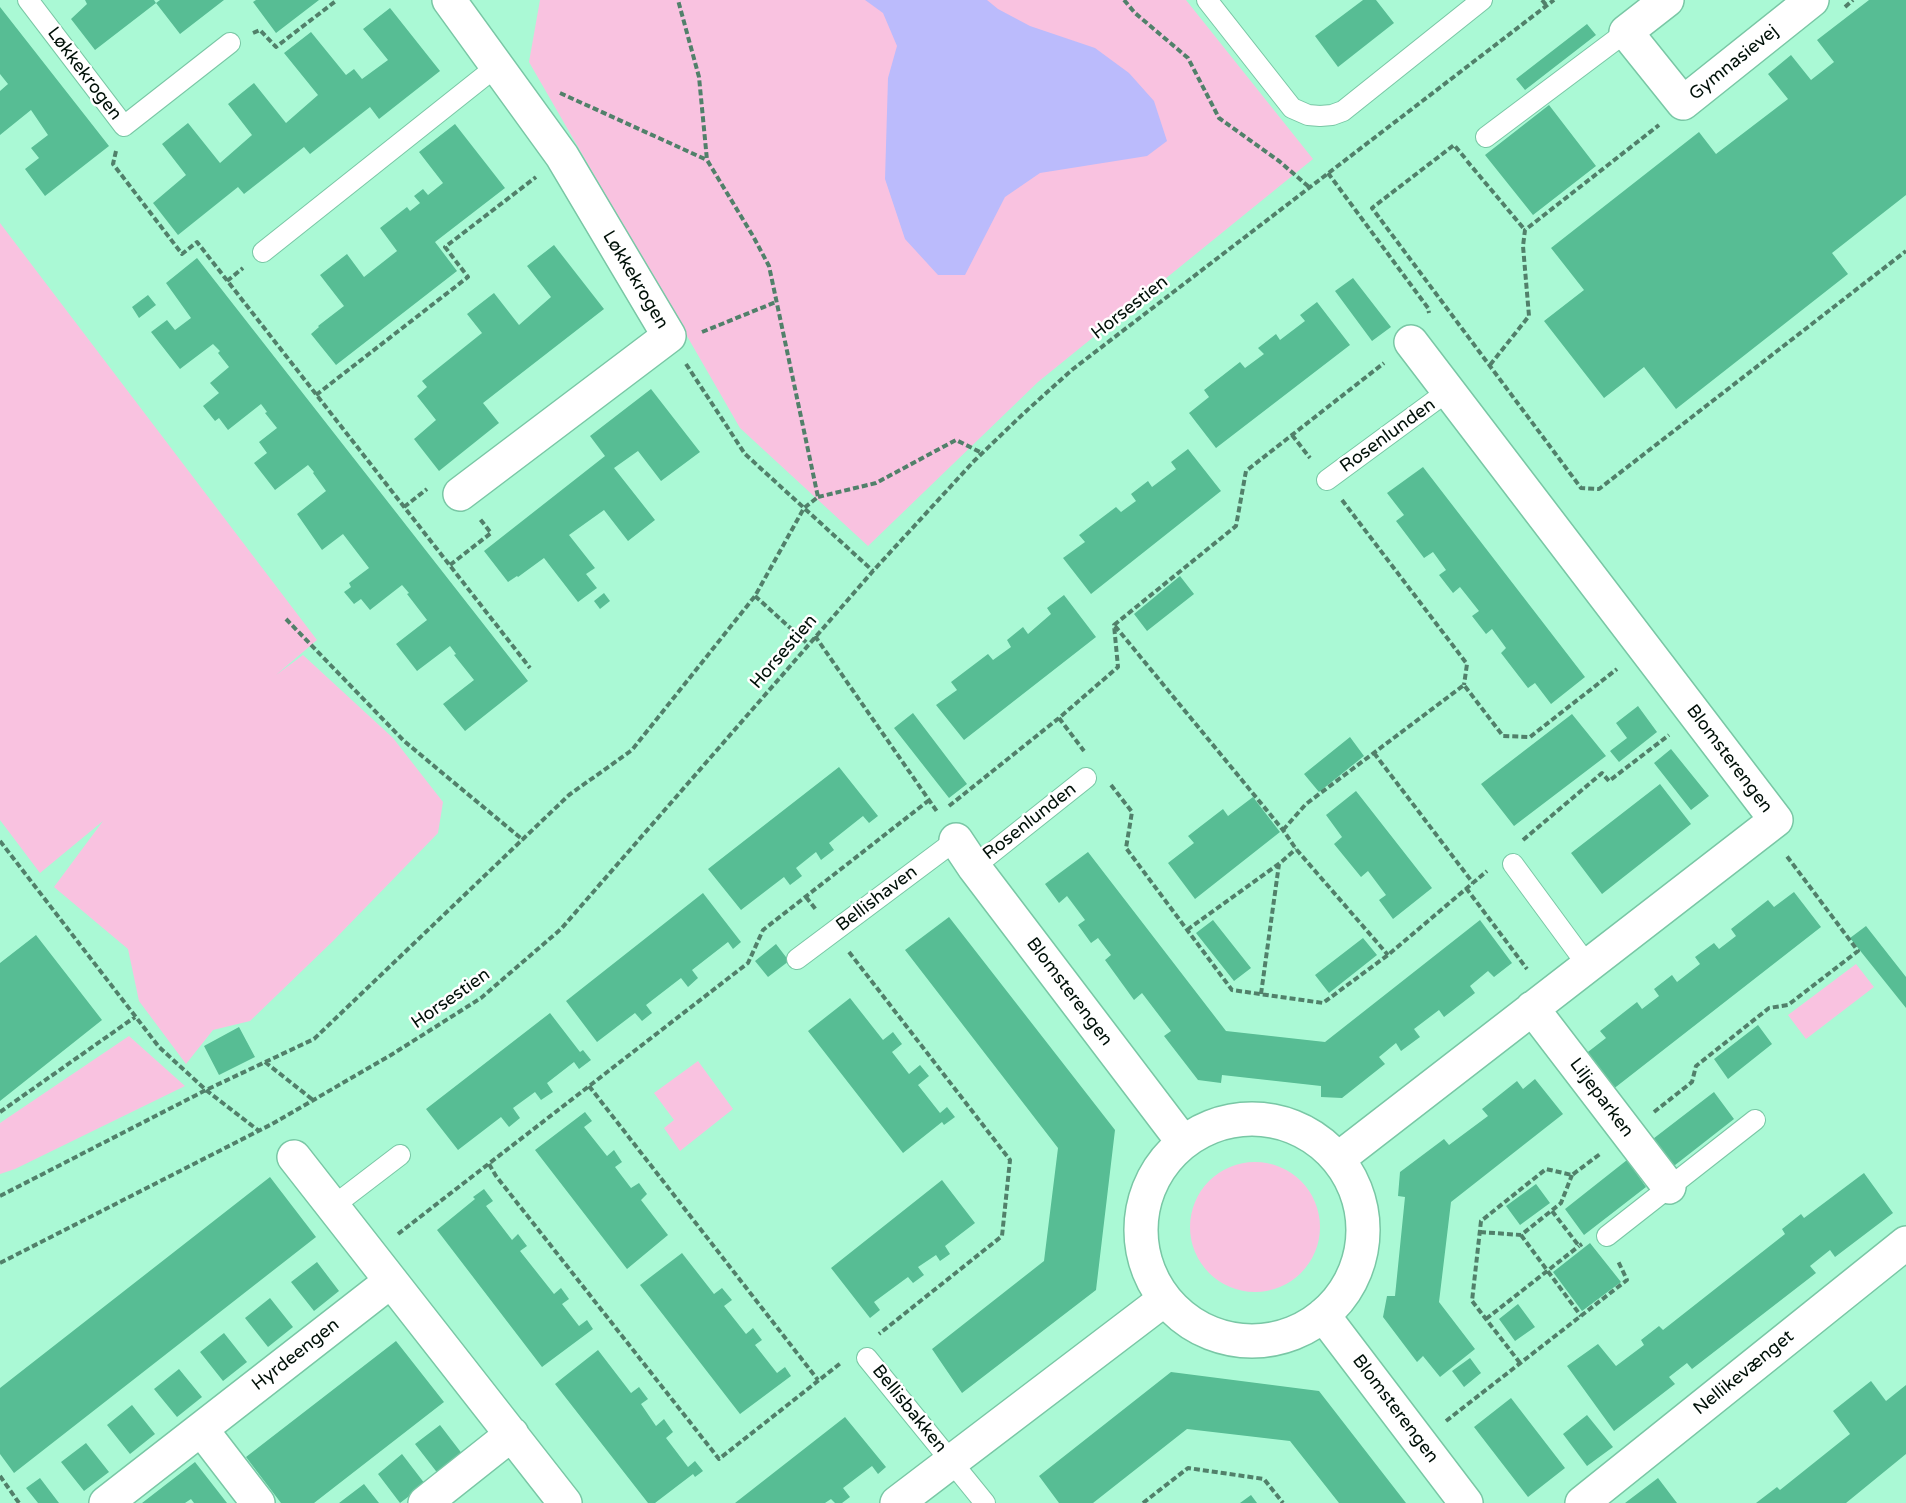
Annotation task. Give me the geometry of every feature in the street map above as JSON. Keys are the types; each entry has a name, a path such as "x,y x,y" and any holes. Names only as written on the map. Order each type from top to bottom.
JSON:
{"street":[{"name":"Løkkekrogen","path":"449,0 562,156 671,340 460,494"},
{"path":"1626,32 1666,0"},
{"name":"Gymnasievej","path":"1626,32 1683,104 1812,0"},
{"name":"Blomsterengen","path":"1338,1159 1776,820 1411,342"},
{"name":"Blomsterengen","path":"947,827 974,867 1183,1142"},
{"name":"Liljeparken","path":"1540,1002 1628,1133 1669,1186"},
{"path":"1259,1119 1282,1123 1304,1132 1323,1144 1338,1159 1358,1196 1363,1235 1354,1274 1341,1296 1323,1315 1306,1327 1287,1335 1260,1341 1233,1340 1195,1325 1183,1317 1165,1299 1151,1278 1147,1266 1141,1242 1141,1217 1152,1181 1166,1160 1183,1142 1214,1125 1236,1120 1259,1119"},
{"path":"294,1157 565,1503"},
{"name":"Nellikevænget","path":"1582,1503 1906,1243"},
{"name":"Hyrdeengen","path":"106,1503 391,1281"},
{"path":"897,1503 1165,1299"},
{"name":"Blomsterengen","path":"1323,1315 1466,1503"},
{"path":"201,1429 258,1503"},
{"path":"425,1503 512,1434"}],"lane":[{"name":"Løkkekrogen","path":"28,0 124,126 230,43"},
{"path":"1207,0 1292,108 1308,115 1320,116 1344,111 1469,4"},
{"path":"1486,137 1626,32"},
{"path":"263,252 497,66"},
{"name":"Rosenlunden","path":"1327,480 1448,391"},
{"name":"Rosenlunden","path":"974,867 1096,778"},
{"name":"Bellishaven","path":"797,959 833,932 947,827"},
{"path":"1510,859 1588,966"},
{"path":"1607,1236 1755,1120"},
{"path":"332,1207 400,1155"},
{"name":"Bellisbakken","path":"867,1358 985,1503"}],"path":[{"path":"230,43 261,30 276,47 338,0"},
{"path":"678,0 699,77 707,160 769,266 818,497"},
{"path":"1124,0 1135,13 1188,58 1219,118 1279,161 1310,187"},
{"path":"1542,0 1547,6"},
{"name":"Horsestien","path":"0,1263 259,1131 391,1055 481,998 561,929 815,636 982,453 1073,369 1554,0"},
{"path":"519,96 539,84 707,160"},
{"path":"1490,365 1529,316 1523,246 1525,230 1683,104"},
{"path":"124,126 113,164 182,254 197,242 530,668"},
{"path":"1467,161 1478,152 1486,137"},
{"path":"1525,230 1454,145 1372,208 1581,488 1599,489 1906,250"},
{"path":"316,394 468,277 446,247 562,156"},
{"path":"776,302 671,340 745,454 873,571"},
{"path":"1114,625 1236,526 1246,471 1384,363 1391,371"},
{"path":"1283,830 1306,804 1464,685 1467,664 1292,435"},
{"path":"0,1196 206,1090 314,1039 569,795 632,750 755,596 804,508 818,497 876,483 957,440 982,453"},
{"path":"755,596 808,644"},
{"path":"286,619 404,741 522,840"},
{"path":"815,636 947,827 1059,718 1118,667 1114,625"},
{"path":"1114,625 1283,830 1296,849 1388,955"},
{"path":"1464,685 1503,736 1530,737 1620,667"},
{"path":"1059,718 1085,752"},
{"path":"1096,778 1132,812 1126,848 1232,990 1323,1004 1388,955 1466,888 1510,859 1602,773 1609,781 1672,733"},
{"path":"1374,753 1473,883"},
{"path":"364,1247 399,1233 748,963 763,930 928,801"},
{"path":"1480,1232 1521,1235 1562,1203 1572,1175 1692,1082 1696,1066 1769,1008 1788,1005 1858,951 1766,828"},
{"path":"0,841 159,1047 206,1090 259,1131"},
{"path":"1187,930 1296,849"},
{"path":"1261,994 1280,863"},
{"path":"1466,888 1540,1002"},
{"path":"806,897 1010,1160 1002,1236 878,1335"},
{"path":"0,1112 135,1017"},
{"path":"265,1062 313,1100"},
{"path":"589,1086 818,1380"},
{"path":"489,1164 503,1185 719,1459 843,1361"},
{"path":"1520,1363 1472,1301 1481,1221 1546,1168 1572,1175"},
{"path":"1552,1211 1579,1246"},
{"path":"1420,1442 1627,1280 1607,1236 1595,1234 1486,1319"},
{"path":"1521,1235 1581,1316"},
{"path":"1143,1503 1188,1468 1264,1479 1283,1503"},
{"path":"0,1476 19,1503"}],"shaded area":[{"path":"540,0 1186,0 1313,159 1038,382 868,546 740,428 529,62"},
{"path":"0,223 317,640 276,675 303,655 393,738 443,802 438,833 333,941 250,1021 213,1030 186,1064 139,1001 128,949 54,887 103,821 40,873 0,820"},
{"path":"1856,964 1874,987 1806,1039 1788,1015"},
{"path":"129,1036 185,1086 15,1169 0,1174 0,1123"},
{"path":"698,1061 733,1109 680,1151 664,1128 674,1120 654,1093"},
{"path":"1255,1162 1280,1167 1301,1181 1315,1202 1320,1227 1315,1252 1301,1273 1280,1287 1255,1292 1230,1287 1209,1273 1195,1252 1190,1227 1195,1202 1209,1181 1230,1167"}],"water":[{"path":"865,0 987,0 998,9 1030,26 1095,48 1129,73 1154,101 1167,141 1147,156 1040,173 1005,197 965,275 938,275 905,239 885,179 888,78 897,46 883,13"}],"building":[{"path":"85,0 154,0 156,3 95,50 71,19 87,4"},
{"path":"160,0 224,0 180,34 156,3"},
{"path":"256,0 319,0 276,33 253,2"},
{"path":"1363,0 1376,0 1394,23 1338,67 1315,36"},
{"path":"1869,0 1906,0 1906,195 1832,253 1848,274 1676,409 1644,367 1604,398 1544,321 1584,290 1551,248 1699,132 1716,154 1788,99 1768,74 1791,55 1811,80 1834,62 1817,40"},
{"path":"0,7 109,146 45,196 25,169 39,158 31,148 48,135 31,110 0,135 0,91 8,84 0,74"},
{"path":"390,8 440,71 379,119 370,107 310,154 304,147 244,194 238,187 178,235 153,203 186,175 162,144 188,123 220,163 252,135 228,104 254,83 286,123 318,95 284,53 311,32 346,75 354,69 362,79 388,60 363,29"},
{"path":"1587,24 1596,35 1525,90 1516,79"},
{"path":"1549,105 1596,166 1533,215 1485,155"},
{"path":"455,124 505,188 435,242 457,271 336,365 311,334 344,306 320,275 347,254 364,277 397,251 380,228 407,207 410,211 420,203 414,196 423,189 428,195 443,183 419,152"},
{"path":"554,245 604,309 483,403 499,423 439,471 414,439 436,420 417,396 427,387 422,381 482,333 467,314 494,293 519,325 551,297 527,266"},
{"path":"197,258 528,681 465,731 443,704 474,680 454,655 456,654 450,646 417,671 396,644 427,620 407,594 409,593 402,585 370,610 361,599 354,604 344,592 351,587 349,583 369,568 343,534 322,550 297,514 326,491 314,472 308,465 275,490 254,463 267,453 259,442 277,428 261,404 228,430 219,418 215,421 203,406 219,393 210,383 229,367 218,353 220,351 213,344 180,369 151,332 167,320 175,330 191,318 166,283"},
{"path":"1353,278 1391,327 1372,341 1335,291"},
{"path":"148,295 156,305 139,318 132,307"},
{"path":"1317,302 1350,345 1216,448 1189,413 1209,397 1204,390 1240,362 1245,368 1264,354 1258,348 1276,334 1280,340 1305,321 1300,315"},
{"path":"651,389 700,452 661,481 638,451 614,468 655,520 628,541 604,510 569,535 595,568 586,574 597,588 578,602 544,558 508,582 484,551 605,456 590,436"},
{"path":"1188,449 1221,491 1091,594 1063,558 1085,542 1079,535 1116,507 1121,512 1136,501 1131,494 1148,481 1152,487 1176,469 1171,462"},
{"path":"1423,467 1585,677 1551,704 1535,683 1528,688 1501,653 1506,648 1492,629 1486,634 1472,616 1479,611 1460,587 1453,593 1439,575 1446,570 1433,552 1424,558 1396,521 1404,515 1387,493"},
{"path":"1180,576 1194,594 1147,631 1134,614"},
{"path":"604,593 610,601 600,609 594,601"},
{"path":"1064,595 1096,637 964,740 936,705 957,690 951,682 988,654 993,660 1011,647 1007,640 1023,627 1028,634 1051,614 1047,608"},
{"path":"1638,706 1657,732 1619,762 1610,751 1627,738 1616,723"},
{"path":"913,713 967,784 949,798 894,728"},
{"path":"1572,714 1606,756 1514,826 1481,784"},
{"path":"1350,737 1364,756 1319,792 1304,774"},
{"path":"1671,749 1709,796 1691,810 1654,763"},
{"path":"839,767 878,816 869,823 863,816 829,843 834,850 821,860 816,852 796,868 802,876 790,885 784,877 741,910 708,869"},
{"path":"1660,784 1691,824 1602,894 1571,853"},
{"path":"1356,791 1432,888 1393,919 1379,900 1386,895 1368,871 1361,877 1334,844 1342,837 1326,815"},
{"path":"1253,797 1280,832 1195,899 1168,863 1194,843 1188,836 1223,809 1228,816"},
{"path":"1088,852 1226,1031 1325,1042 1480,920 1512,963 1494,977 1488,971 1470,986 1475,993 1444,1017 1439,1010 1414,1029 1420,1037 1401,1051 1396,1043 1379,1057 1385,1064 1342,1098 1321,1097 1321,1086 1222,1075 1221,1083 1198,1080 1164,1036 1171,1031 1142,993 1134,1000 1105,960 1111,955 1098,938 1091,943 1078,925 1085,920 1067,896 1059,903 1045,884"},
{"path":"1794,892 1821,927 1612,1090 1584,1055 1606,1038 1600,1031 1637,1002 1642,1009 1659,996 1654,989 1672,975 1677,982 1700,964 1695,957 1714,943 1719,949 1736,936 1731,929 1768,900 1774,907"},
{"path":"703,893 741,942 733,949 728,942 692,970 698,978 688,987 681,978 646,1005 652,1013 642,1021 635,1013 597,1042 566,1001"},
{"path":"949,917 1115,1130 1096,1290 962,1393 932,1349 1044,1261 1058,1148 905,950"},
{"path":"1213,920 1251,968 1234,981 1196,933"},
{"path":"1866,926 1906,977 1906,1008 1850,938"},
{"path":"36,935 102,1020 0,1101 0,963"},
{"path":"1363,938 1377,955 1329,993 1315,975"},
{"path":"776,944 789,961 768,977 755,961"},
{"path":"850,998 883,1040 893,1032 902,1044 892,1052 909,1074 920,1065 929,1076 918,1085 940,1113 947,1107 955,1117 944,1125 942,1122 903,1153 808,1031"},
{"path":"550,1013 580,1052 583,1050 591,1060 579,1069 574,1062 547,1083 553,1092 541,1100 535,1092 513,1108 520,1118 509,1127 501,1117 458,1150 426,1109"},
{"path":"1758,1025 1772,1044 1728,1079 1714,1059"},
{"path":"239,1027 255,1057 219,1075 204,1046"},
{"path":"1535,1079 1563,1114 1451,1202 1439,1302 1475,1349 1440,1377 1423,1356 1417,1362 1383,1317 1387,1296 1395,1296 1405,1197 1398,1196 1400,1172 1444,1139 1449,1145 1488,1116 1482,1109 1517,1081 1523,1089"},
{"path":"1714,1092 1734,1119 1670,1169 1649,1142"},
{"path":"585,1112 592,1121 584,1127 607,1156 614,1150 622,1162 615,1167 631,1188 639,1183 647,1194 641,1200 668,1235 627,1269 535,1150"},
{"path":"1627,1160 1646,1187 1584,1235 1565,1209"},
{"path":"1864,1173 1893,1213 1835,1257 1830,1250 1810,1266 1816,1273 1692,1369 1687,1363 1669,1377 1675,1384 1614,1431 1567,1366 1598,1344 1616,1366 1644,1345 1641,1340 1659,1326 1663,1330 1785,1234 1782,1229 1801,1214 1804,1218"},
{"path":"270,1177 316,1237 14,1473 0,1454 0,1388"},
{"path":"942,1180 975,1223 945,1246 950,1254 940,1261 936,1255 918,1267 924,1275 913,1283 908,1277 874,1302 880,1310 870,1318 831,1268"},
{"path":"1536,1184 1550,1203 1520,1225 1506,1206"},
{"path":"484,1189 493,1201 486,1206 512,1240 518,1234 527,1246 520,1251 554,1294 561,1288 569,1299 562,1304 579,1326 587,1320 593,1329 542,1367 437,1230"},
{"path":"1590,1243 1621,1282 1582,1311 1553,1272"},
{"path":"682,1253 714,1294 722,1288 732,1300 724,1306 746,1334 753,1328 762,1340 755,1345 777,1373 785,1367 791,1376 740,1414 640,1285"},
{"path":"317,1262 339,1291 314,1311 291,1282"},
{"path":"270,1298 293,1327 268,1347 245,1318"},
{"path":"1518,1304 1535,1327 1515,1341 1499,1319"},
{"path":"224,1333 247,1362 223,1381 200,1352"},
{"path":"396,1341 444,1402 314,1503 281,1503 246,1457"},
{"path":"598,1350 631,1393 639,1387 648,1399 641,1404 656,1426 664,1419 673,1432 666,1438 688,1467 695,1461 703,1471 695,1477 693,1474 655,1503 648,1503 555,1384"},
{"path":"1470,1358 1481,1373 1464,1387 1452,1371"},
{"path":"179,1369 202,1397 177,1417 154,1389"},
{"path":"1171,1372 1319,1391 1406,1503 1339,1503 1290,1441 1187,1429 1093,1503 1059,1503 1039,1476"},
{"path":"1871,1381 1886,1401 1906,1385 1906,1454 1846,1503 1756,1503 1777,1487 1780,1490 1850,1434 1833,1411"},
{"path":"1511,1398 1565,1468 1528,1497 1474,1427"},
{"path":"132,1405 155,1434 130,1454 107,1425"},
{"path":"1587,1415 1613,1447 1587,1466 1563,1434"},
{"path":"845,1417 886,1467 878,1474 872,1466 843,1488 850,1497 842,1503 835,1503 831,1499 825,1503 735,1503"},
{"path":"440,1425 463,1455 439,1475 415,1444"},
{"path":"86,1443 109,1472 84,1491 61,1462"},
{"path":"402,1454 425,1484 400,1503 378,1474"},
{"path":"195,1462 227,1503 194,1503 191,1499 185,1503 142,1503"},
{"path":"40,1478 59,1503 38,1503 26,1488"},
{"path":"1658,1478 1677,1503 1625,1503"},
{"path":"364,1484 379,1503 339,1503"},
{"path":"1251,1495 1257,1503 1240,1503"}]}
